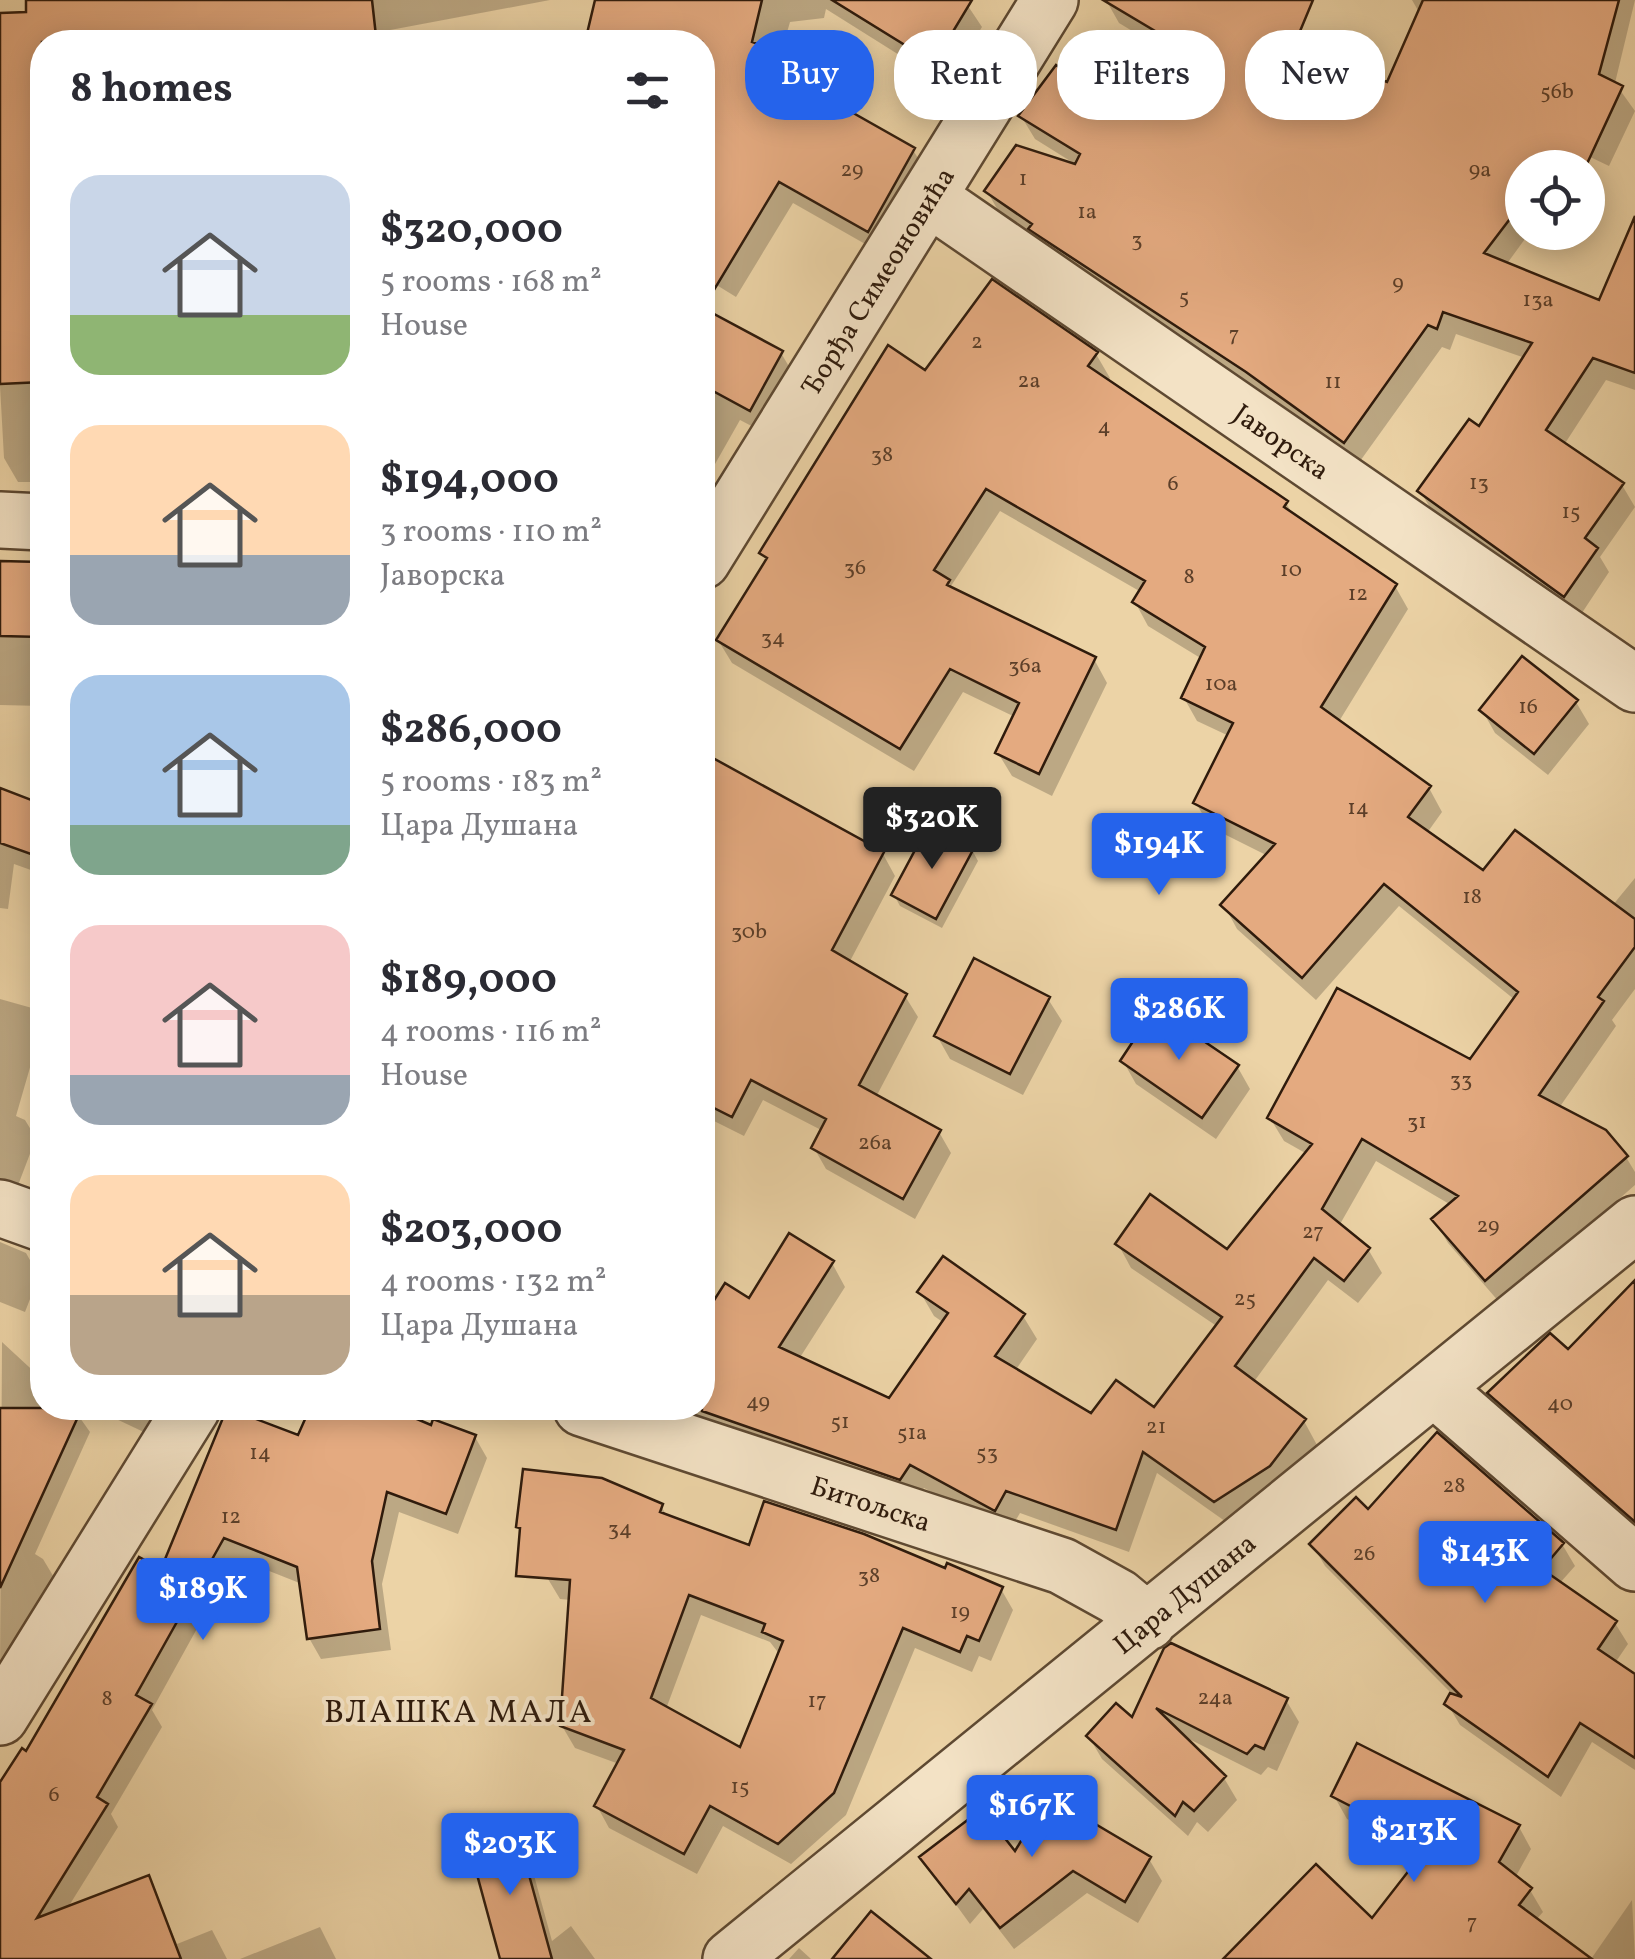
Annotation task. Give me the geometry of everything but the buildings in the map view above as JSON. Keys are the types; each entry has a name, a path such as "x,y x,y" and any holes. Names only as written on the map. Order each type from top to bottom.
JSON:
{"street":[{"name":"Ђорђа Симеоновића","path":"715,534 1050,0"},
{"name":"Јаворска","path":"929,198 1635,684"},
{"path":"0,520 30,521"},
{"path":"0,1208 30,1219"},
{"name":"Цара Душана","path":"731,1959 1635,1224"},
{"path":"1434,1388 1635,1563"},
{"path":"0,1718 185,1420"},
{"name":"Битољска","path":"618,1420 1062,1566 1118,1597 1148,1622"}],"district":[{"name":"ВЛАШКА МАЛА","path":"459,1711"}]}
